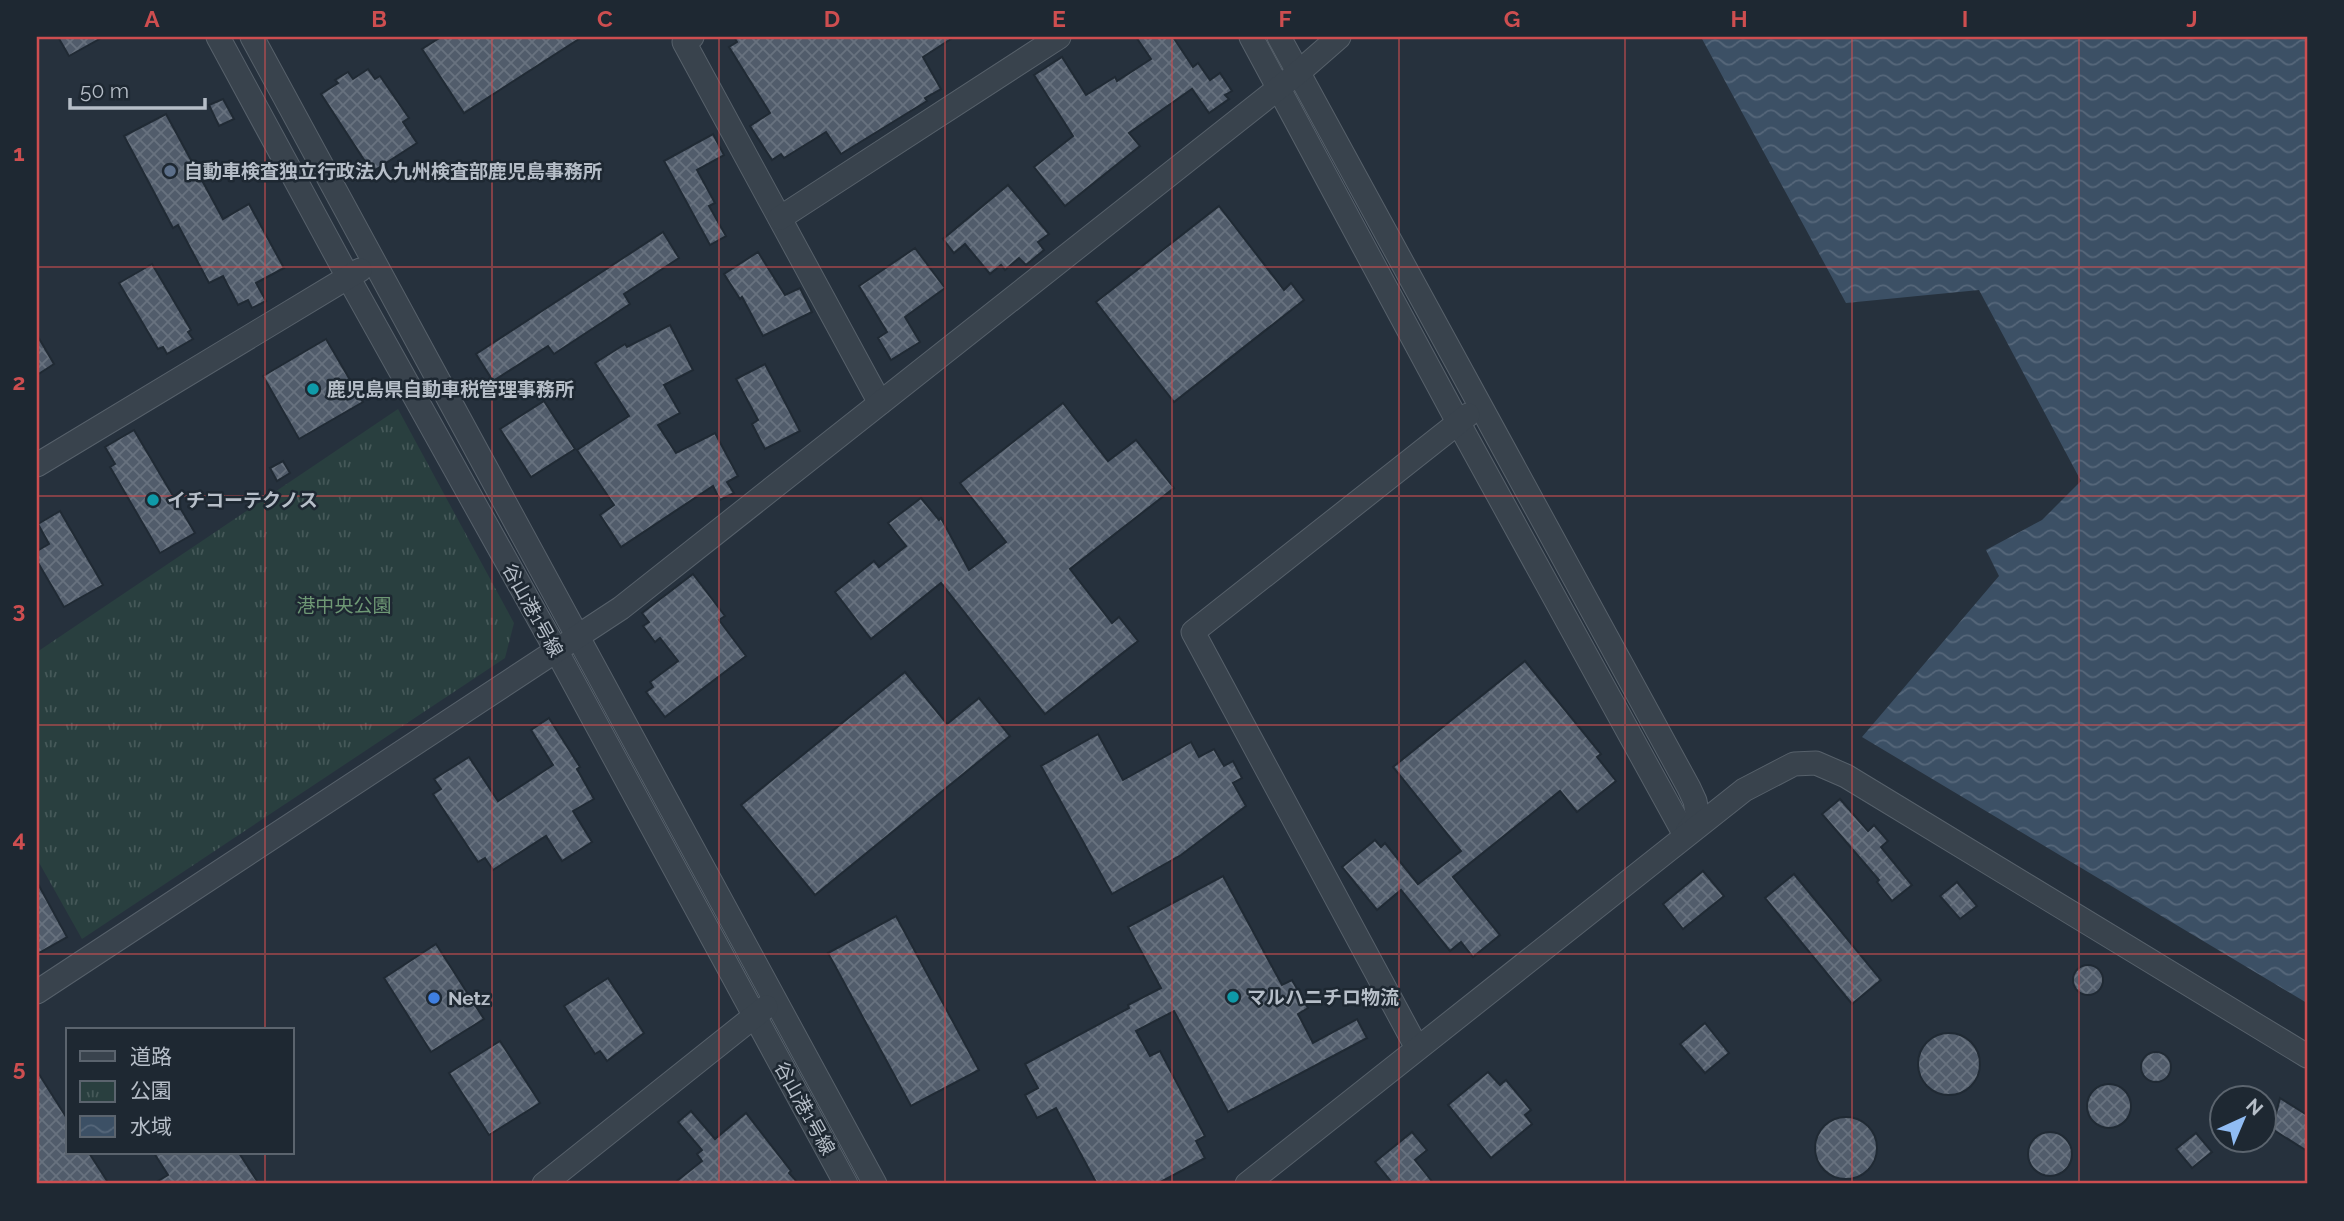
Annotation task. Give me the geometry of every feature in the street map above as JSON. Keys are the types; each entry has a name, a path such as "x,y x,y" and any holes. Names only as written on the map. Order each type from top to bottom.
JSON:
{"street":[{"name":"谷山港1号線","path":"218,37 846,1184"},
{"name":"谷山港1号線","path":"252,37 875,1184"},
{"path":"692,37 684,42 880,403"},
{"path":"780,218 1059,37"},
{"path":"1251,37 1685,835"},
{"path":"1279,37 1689,788 1698,818 1685,835"},
{"path":"37,992 621,608 1279,88 1339,37"},
{"path":"37,465 374,261"},
{"path":"1417,1048 1193,632 1480,405"},
{"path":"1247,1184 1685,835 1744,790 1794,764 1816,763 1846,776 2307,1055"},
{"path":"544,1184 774,1001"}],"green space":[{"name":"港中央公園","path":"398,409 514,623 505,658 82,939 37,859 37,652"}],"water":[{"path":"1701,37 2307,37 2307,1003 1862,737 1999,576 1986,550 2042,520 2081,481 1979,290 1846,303"}],"building":[{"path":"58,37 103,37 69,56"},
{"path":"441,37 582,37 464,113 422,49"},
{"path":"734,37 954,37 923,57 941,89 925,98 927,101 841,154 826,132 784,158 781,154 772,160 750,126 770,113 729,47 737,42"},
{"path":"1136,37 1173,37 1193,67 1198,63 1210,80 1220,73 1232,91 1225,95 1229,99 1209,113 1192,89 1129,133 1140,146 1065,206 1034,167 1073,136 1034,75 1062,57 1086,95 1115,77 1117,81 1151,59"},
{"path":"368,69 375,79 380,76 409,118 403,122 417,143 372,172 321,94 338,83 335,80 348,72 353,79"},
{"path":"223,99 234,119 219,126 209,105"},
{"path":"166,114 223,219 249,204 284,268 256,283 266,301 252,308 248,300 238,305 223,276 209,283 178,225 173,228 124,136"},
{"path":"713,134 724,155 697,170 715,203 709,206 726,236 710,245 664,161"},
{"path":"1008,185 1049,234 1038,242 1044,250 1026,265 1019,258 1005,270 1001,265 990,274 965,244 954,253 943,239"},
{"path":"1219,206 1284,290 1291,283 1304,300 1174,402 1096,302"},
{"path":"663,232 679,258 624,294 630,304 554,354 548,346 493,381 476,354"},
{"path":"915,248 945,288 905,317 920,342 891,360 878,338 887,332 859,286"},
{"path":"758,252 785,295 800,288 812,312 763,336 742,297 740,299 724,274"},
{"path":"152,264 191,330 188,332 193,339 167,354 163,347 158,349 119,283"},
{"path":"670,325 693,370 664,385 680,413 658,425 676,453 715,433 738,476 727,482 734,493 720,500 713,486 621,547 600,515 614,505 577,450 629,416 595,363 625,344 627,347"},
{"path":"37,335 54,364 37,375"},
{"name":"鹿児島県自動車税管理事務所","path":"326,339 363,402 299,439 263,376"},
{"path":"765,364 800,431 765,449 752,424 758,420 736,379"},
{"path":"544,401 575,449 531,477 500,429"},
{"path":"1063,403 1108,461 1136,440 1174,488 1070,569 1112,623 1119,617 1138,641 1045,714 941,583 871,639 835,592 874,561 879,567 906,546 888,523 921,498 939,520 941,518 969,570 1006,542 960,483"},
{"name":"イチコーテクノス","path":"134,430 195,533 160,553 110,467 115,464 105,447"},
{"path":"283,461 290,473 277,481 270,468"},
{"path":"60,511 103,585 64,607 37,561 37,551 49,544 38,524"},
{"path":"693,574 725,616 719,620 746,656 665,717 646,692 653,687 650,682 678,661 660,638 655,642 643,626 649,622 642,613"},
{"path":"1525,661 1601,754 1597,757 1616,781 1577,812 1560,791 1453,877 1500,935 1473,957 1461,942 1450,951 1401,890 1377,910 1342,867 1375,840 1381,847 1385,843 1418,884 1461,851 1393,767"},
{"path":"905,672 947,724 979,698 1010,736 815,895 741,805"},
{"path":"549,718 580,767 577,769 594,799 573,811 592,842 562,861 546,836 493,870 485,858 478,862 433,794 441,789 434,779 469,757 498,801 553,765 531,730"},
{"path":"1098,734 1123,780 1191,742 1199,757 1214,749 1224,766 1233,761 1242,778 1233,783 1246,806 1181,855 1112,894 1041,766"},
{"path":"1840,799 1868,831 1874,825 1888,841 1881,847 1912,885 1892,901 1877,882 1879,880 1822,814"},
{"path":"1703,871 1724,896 1683,929 1663,904"},
{"path":"1794,874 1881,980 1852,1004 1765,898"},
{"path":"1223,876 1282,985 1292,980 1308,1008 1298,1014 1313,1043 1357,1019 1367,1038 1228,1112 1174,1011 1136,1031 1150,1056 1160,1051 1205,1136 1196,1141 1205,1158 1157,1184 1097,1184 1056,1108 1037,1118 1025,1095 1038,1088 1025,1064 1161,988 1128,927"},
{"path":"37,882 67,937 37,954"},
{"path":"1957,882 1977,906 1960,919 1940,896"},
{"path":"896,916 979,1070 911,1106 828,953"},
{"name":"Netz","path":"436,944 484,1019 431,1052 384,978"},
{"path":"2088,965 2099,969 2103,980 2099,991 2088,995 2077,991 2073,980 2077,969"},
{"path":"608,978 644,1033 607,1061 600,1051 595,1054 564,1006"},
{"path":"1705,1023 1729,1053 1705,1073 1680,1044"},
{"path":"1949,1033 1961,1035 1971,1042 1978,1052 1978,1076 1971,1086 1961,1093 1949,1095 1937,1093 1927,1086 1920,1076 1918,1064 1920,1052 1927,1042 1937,1035"},
{"path":"500,1041 540,1103 489,1135 449,1073"},
{"path":"2156,1052 2167,1056 2171,1067 2167,1078 2156,1082 2145,1078 2141,1067 2145,1056"},
{"path":"37,1071 66,1117 66,1154 90,1154 109,1184 37,1184"},
{"path":"1488,1072 1500,1085 1506,1080 1531,1110 1525,1115 1532,1124 1491,1158 1448,1105"},
{"path":"2109,1084 2125,1090 2131,1106 2125,1122 2109,1128 2093,1122 2087,1106 2093,1090"},
{"path":"2280,1098 2307,1115 2307,1151 2278,1133"},
{"path":"691,1111 715,1139 746,1113 799,1184 673,1184 702,1161 697,1154 702,1150 678,1122"},
{"path":"1846,1117 1858,1119 1868,1126 1875,1136 1875,1160 1868,1170 1858,1177 1846,1179 1834,1177 1824,1170 1817,1160 1815,1148 1817,1136 1824,1126 1834,1119"},
{"path":"1412,1132 1427,1150 1415,1160 1434,1184 1393,1184 1375,1162"},
{"path":"2050,1132 2066,1138 2072,1154 2066,1170 2050,1176 2034,1170 2028,1154 2034,1138"},
{"path":"2196,1133 2208,1147 2210,1154 2192,1168 2176,1149"},
{"path":"155,1154 240,1154 259,1184 153,1184 168,1175"}],"place":[{"name":"自動車検査独立行政法人九州検査部鹿児島事務所","path":"170,171"},
{"name":"鹿児島県自動車税管理事務所","path":"313,389"},
{"name":"イチコーテクノス","path":"153,500"},
{"name":"マルハニチロ物流","path":"1233,997"},
{"name":"Netz","path":"434,998"}]}
